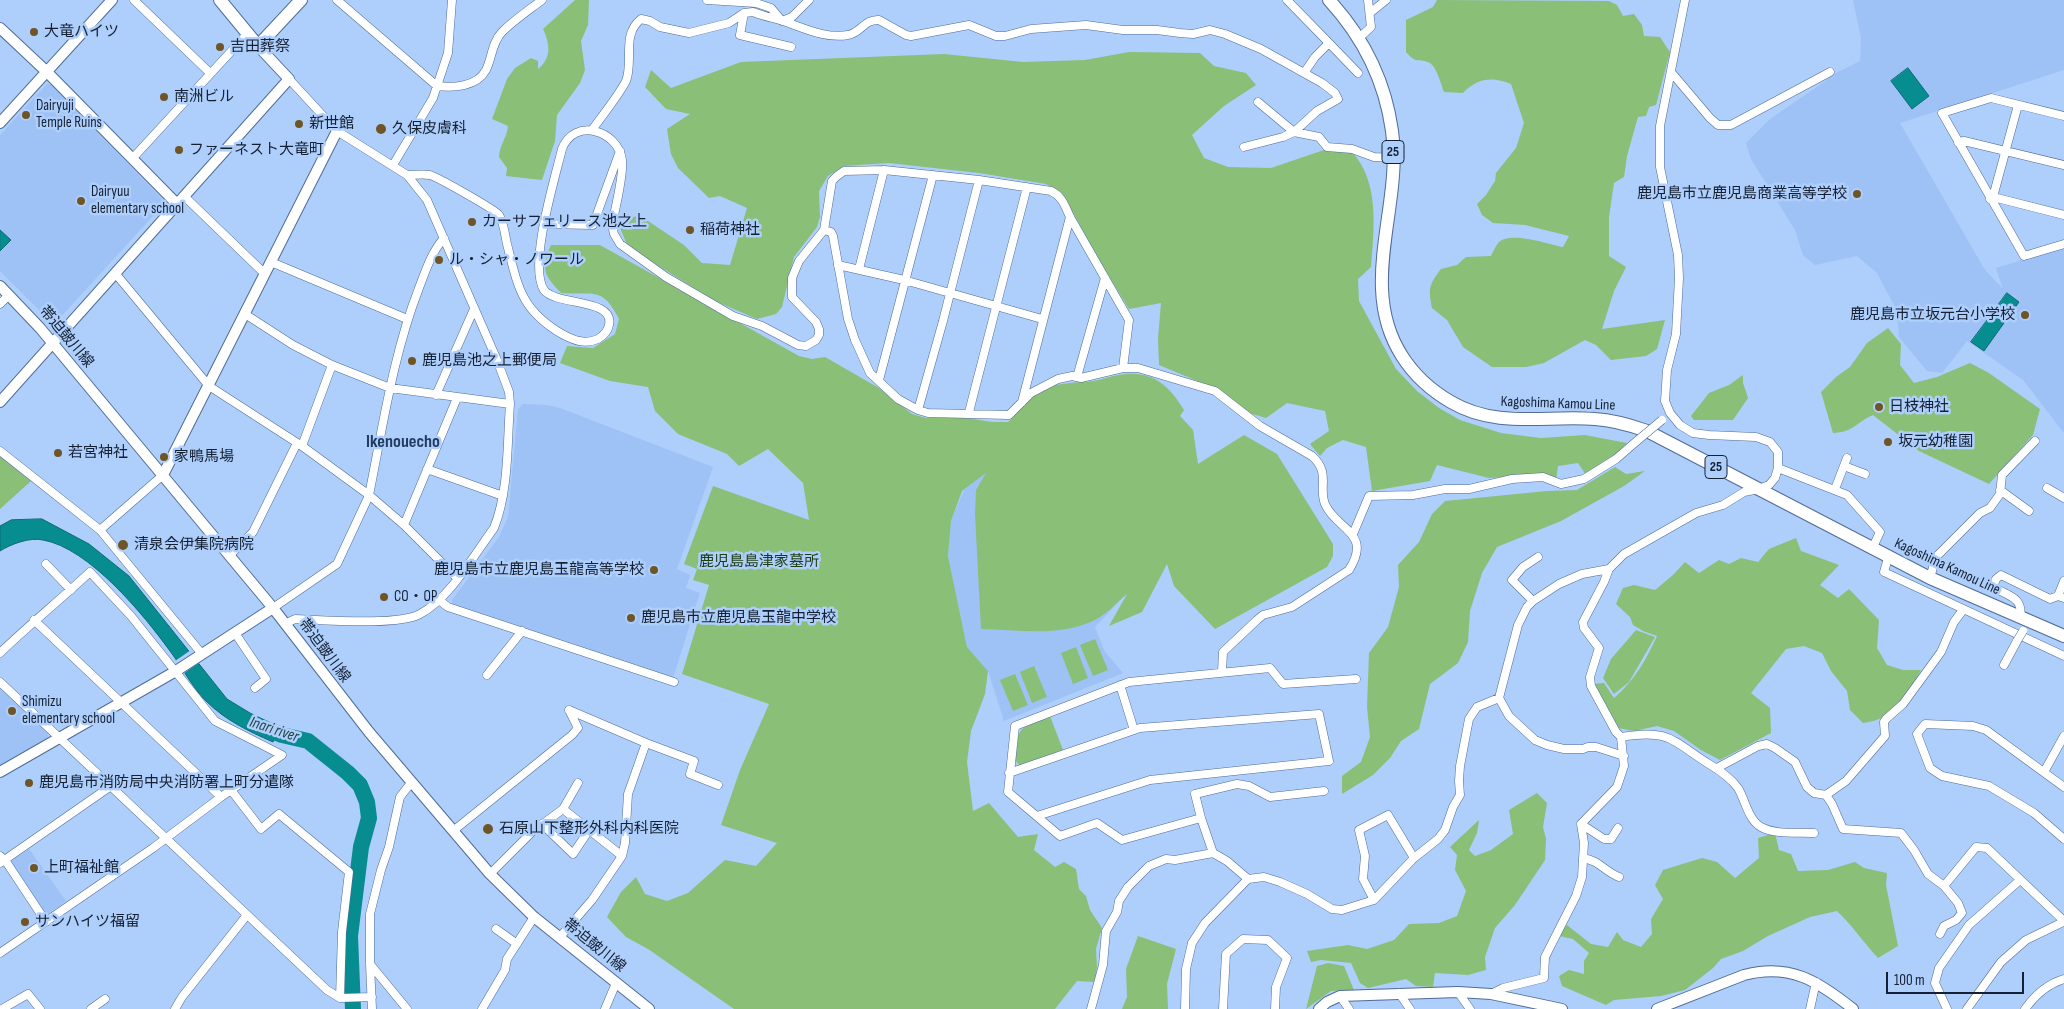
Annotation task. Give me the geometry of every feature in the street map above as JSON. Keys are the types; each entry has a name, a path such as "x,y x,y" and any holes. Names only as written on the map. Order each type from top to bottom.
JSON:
{"main road":[{"path":"220,0 258,46 301,0"},
{"name":"Kagoshima Kamou Line","path":"1330,0 1359,38 1376,69 1385,96 1392,131 1394,158 1381,278 1382,304 1396,347 1406,362 1425,383 1451,402 1492,418 1526,420 1595,419 1630,425 1647,431 1888,558 2023,623 2064,636"}],"street":[{"path":"0,124 112,0"},
{"path":"134,0 210,73"},
{"path":"337,0 437,86 451,88 479,79 486,70 501,32 542,0"},
{"path":"393,165 433,98 448,53 452,0"},
{"path":"707,0 756,3 770,8 782,21"},
{"path":"782,21 792,18 809,0"},
{"path":"1287,0 1358,73"},
{"path":"1359,38 1371,27 1368,0"},
{"path":"1370,13 1386,0"},
{"path":"1581,824 1618,787 1624,766 1621,737 1616,732 1591,686 1590,677 1598,648 1584,628 1586,615 1609,569 1624,554 1696,513 1724,504 1744,492 1759,489 1769,484 1775,478 1778,468 1778,452 1764,438 1693,433 1680,425 1670,414 1665,400 1664,388 1676,334 1680,278 1678,255 1660,167 1660,126 1685,0"},
{"path":"592,130 626,81 630,34 634,25 641,19 660,27 689,33 729,23 744,13 753,12 809,31 840,36 856,32 865,23 873,20 885,23 906,36 968,25 996,36 1005,36 1045,27 1086,25 1123,30 1157,30 1180,34 1193,34 1210,30 1261,49 1322,83 1335,93 1338,99 1317,112 1294,132 1244,148"},
{"path":"744,13 740,35 791,47"},
{"path":"0,28 47,72 132,159 265,274"},
{"path":"132,159 248,33"},
{"path":"1304,73 1315,57 1329,43"},
{"path":"258,46 337,131 393,165 407,176 427,200 504,377 509,392 510,404 503,496 499,514 494,528 440,600 418,616 370,621 296,619 285,624"},
{"path":"1671,72 1718,125 1731,125 1830,72"},
{"path":"0,402 289,79"},
{"path":"2064,116 1991,98 1942,113 2024,256 2064,244"},
{"path":"1258,102 1294,132 1319,137 1327,147 1352,149 1374,158 1394,158"},
{"path":"1992,198 2018,105"},
{"path":"407,176 430,175 494,210 501,221 518,286 531,310 548,326 573,340 588,342 598,339 605,334 610,324 608,316 601,309 593,305 563,299 550,294 544,290 539,276 540,245 564,142 574,133 592,130 612,139 620,152 622,171 612,225 614,234 620,244 666,277 713,306 762,326 798,345 806,346 811,344 819,335 819,329 816,322 792,297 792,278 799,261 824,230 832,181 844,171 884,170 979,180 1027,187 1057,194 1062,199 1070,217 1129,320 1122,368"},
{"path":"100,530 163,475 337,131"},
{"path":"1958,142 1964,141 2064,165"},
{"path":"545,224 593,225 620,152"},
{"path":"858,269 884,170"},
{"path":"879,380 933,176"},
{"path":"918,410 979,180"},
{"path":"969,412 1027,187"},
{"path":"1992,198 2064,215"},
{"path":"1022,404 1042,319 1070,217"},
{"path":"824,230 831,232 833,236 848,319 854,340 870,373 898,399 918,410 928,413 969,412 999,416 1009,415 1031,393 1046,384 1065,377 1081,378 1122,368 1138,368 1216,391 1260,426 1319,462 1322,471 1325,504 1329,511 1353,534"},
{"path":"0,772 177,671 337,564 369,495 390,388 407,319 433,251 444,238"},
{"path":"271,262 407,319"},
{"path":"838,265 904,280 1042,319"},
{"path":"115,273 209,386 300,444 369,495 404,525 457,578"},
{"path":"1078,377 1105,278"},
{"name":"帯迫皷川線","path":"0,286 40,328 163,475 273,608 348,707 490,874 534,918 649,1009"},
{"path":"0,304 9,295"},
{"path":"436,395 474,309"},
{"path":"244,314 293,345 332,365 390,388 510,404"},
{"path":"229,556 253,532 300,444 332,365"},
{"path":"404,525 457,398"},
{"path":"1222,672 1222,652 1256,620 1292,607 1349,570 1354,561 1356,550 1353,534 1369,496 1413,495 1446,489 1469,488 1512,479 1543,477 1561,484 1584,479 1616,459 1670,414"},
{"path":"1930,578 1936,557 1980,513 1990,508 2000,494 2002,475 2035,441"},
{"path":"0,451 100,530 201,655"},
{"path":"1835,489 1845,462 1865,474"},
{"path":"1778,468 1847,495 1880,532 1872,549"},
{"path":"427,469 503,496"},
{"path":"2047,488 2064,498"},
{"path":"2000,490 2029,511"},
{"path":"1533,601 1512,580 1523,567 1538,557"},
{"path":"1888,558 1884,572 2064,656"},
{"path":"46,564 71,590"},
{"path":"1609,569 1582,574 1559,584 1527,607 1518,624 1498,698 1509,716 1535,740 1547,746 1583,750 1588,747 1596,747 1624,756"},
{"path":"0,653 34,620 90,572 131,616 216,721 282,755 0,953"},
{"path":"2004,665 2017,641 2023,623 2022,608 2019,601 1992,587 1996,578 2000,575 2050,599 2061,597 2064,582"},
{"path":"440,600 448,607 674,682"},
{"path":"1718,768 1758,746 1767,744 1795,762 1807,787 1814,793 1826,795 1846,781 1886,736 1884,722 1903,704 1941,652 1954,622 1963,610"},
{"path":"34,620 221,797"},
{"path":"487,675 522,631"},
{"path":"235,633 266,679 255,688"},
{"path":"1201,818 1122,840 1097,823 1060,836 1008,792 1014,726 1120,684 1130,682 1270,668 1282,684 1356,679"},
{"path":"0,682 326,990 342,998 369,997"},
{"path":"1120,684 1134,730"},
{"path":"1185,1009 1186,969 1192,943 1205,923 1248,879 1264,877 1280,882 1307,894 1332,909 1342,910 1374,900 1414,858 1445,830 1460,795 1460,766 1469,719 1477,707 1498,698"},
{"path":"453,831 572,735 578,728 569,710 694,761 690,774 718,785"},
{"path":"1009,774 1134,730 1319,714 1329,761 1150,780 1037,816"},
{"path":"2064,787 1986,730 1973,726 1926,724 1917,734 1930,768 1942,776 1989,786 2034,813 2064,839"},
{"path":"1621,737 1645,734 1669,737 1718,768 1737,786 1750,815 1760,827 1775,831 1814,833"},
{"path":"2044,772 2064,736"},
{"path":"560,937 592,900 622,856 625,843 628,794 646,743"},
{"path":"372,1009 369,997 370,914 389,847 400,797 411,783"},
{"path":"490,874 542,824 563,809 578,783"},
{"path":"1213,853 1195,794 1237,784 1250,786 1270,797 1324,791"},
{"path":"46,922 2,860 111,786"},
{"path":"231,790 261,829 279,814 349,872 342,932 342,998"},
{"path":"1826,795 1843,829 1901,833 1928,874 1944,886 1958,903 1962,913 1956,920 1944,926 1940,934"},
{"path":"563,809 622,856"},
{"path":"1374,900 1363,879 1365,856 1359,830 1388,816 1414,858"},
{"path":"542,824 573,854 588,830"},
{"path":"1581,824 1604,839 1611,839 1618,828"},
{"path":"1490,994 1503,988 1544,978 1545,958 1576,896 1582,876 1584,843 1581,824"},
{"path":"1944,886 1976,847 1987,848 2064,921 2026,940 2001,962 1967,1009"},
{"path":"1091,1009 1103,966 1106,931 1117,912 1118,901 1128,887 1148,866 1166,859 1175,860 1213,853 1227,861 1248,879"},
{"path":"1583,858 1594,860 1609,873 1618,877"},
{"path":"1947,1009 1935,983 1939,968 1969,925 2020,880"},
{"path":"175,1009 182,996 248,915"},
{"path":"482,1009 505,970 507,959 534,918"},
{"path":"496,930 517,944"},
{"path":"1223,1009 1226,954 1242,939 1268,940 1287,958 1276,987 1275,1009"},
{"path":"370,964 407,1009"},
{"path":"1657,1009 1744,975 1776,971 1793,973 1816,982 1853,1009"},
{"path":"2025,1009 2042,989 2052,982 2064,978"},
{"path":"1810,1009 1816,982"},
{"path":"605,1009 616,983"},
{"path":"1458,992 1470,1009"},
{"path":"1318,1009 1340,996 1458,992 1490,994 1532,1006 1562,1009"},
{"path":"1399,993 1410,1009"},
{"path":"2,1009 28,994 40,1009"},
{"path":"1340,996 1349,1009"},
{"path":"91,1009 104,999"}],"shaded area":[{"name":"鹿児島市立鹿児島商業高等学校","path":"1853,0 2064,0 2064,70 1900,123 1985,270 2003,289 1996,268 2064,247 2064,433 2023,380 1967,341 1942,373 1927,371 1899,337 1897,311 1877,273 1857,256 1815,265 1803,255 1795,230 1751,159 1746,143 1770,119 1832,75 1860,61 1861,38"},
{"name":"Dairyuu elementary school","path":"47,84 51,84 161,198 163,205 58,320 50,321 0,271 0,135"},
{"path":"523,404 560,408 713,467 677,569 690,575 686,588 700,593 673,678 452,605 452,600 499,537 508,517 518,409"},
{"path":"987,471 1128,592 1095,627 1105,652 1123,673 1004,721 988,671 967,647 948,556 951,521 964,490"},
{"name":"Shimizu elementary school","path":"0,689 48,733 48,739 0,766"},
{"path":"29,849 66,901 48,914 43,912 11,865 12,860"}],"green space":[{"path":"575,0 589,0 588,25 581,41 585,70 580,83 557,115 555,141 542,180 506,176 507,168 499,157 508,126 492,119 507,79 515,68 531,58 538,61 538,69 543,65 548,55 548,45 543,29"},
{"path":"1437,0 1609,1 1617,5 1623,16 1634,14 1642,25 1644,36 1660,37 1670,52 1656,105 1649,107 1646,116 1638,117 1627,156 1624,177 1614,183 1609,217 1609,256 1626,267 1614,291 1602,329 1665,320 1657,349 1646,356 1611,360 1596,345 1585,340 1544,363 1526,367 1492,367 1463,347 1447,320 1432,308 1430,287 1441,269 1457,265 1466,257 1491,256 1498,243 1505,239 1521,238 1563,247 1569,236 1525,225 1493,223 1482,215 1477,204 1486,195 1495,181 1496,173 1516,148 1524,123 1511,84 1491,79 1479,81 1463,93 1444,92 1432,65 1426,61 1413,59 1406,52 1406,20 1433,7"},
{"path":"1129,52 1200,53 1214,66 1246,73 1256,85 1224,106 1192,135 1204,158 1228,167 1271,168 1324,150 1351,151 1367,176 1371,191 1374,222 1371,267 1358,279 1359,301 1396,369 1417,391 1439,408 1460,420 1501,433 1541,438 1585,435 1627,443 1612,458 1586,475 1578,463 1558,466 1556,480 1544,474 1489,478 1437,465 1430,481 1372,491 1366,447 1343,440 1327,448 1320,456 1310,444 1329,431 1325,411 1287,403 1266,418 1249,413 1221,391 1159,365 1158,339 1161,303 1129,309 1097,257 1064,196 1046,184 979,173 889,163 844,166 828,176 819,191 820,217 817,227 794,257 782,307 776,314 757,319 715,301 628,247 618,223 639,215 684,245 702,263 730,265 747,208 720,196 709,198 678,168 671,154 667,129 690,114 666,109 645,87 651,70 671,88 741,62 944,54 1023,62 1085,60"},
{"name":"鹿児島島津家墓所","path":"551,245 600,245 799,356 812,359 825,357 879,388 912,414 926,418 960,417 992,422 1008,422 1034,396 1044,389 1062,384 1119,375 1141,374 1165,386 1184,410 1180,416 1193,430 1198,464 1244,435 1277,454 1333,544 1333,556 1327,567 1215,629 1174,586 1167,564 1142,612 1109,626 1127,594 1100,617 1087,624 1072,628 1042,631 981,629 975,514 976,490 986,473 962,491 951,521 948,556 967,647 988,671 985,694 971,731 967,762 973,811 989,803 1018,837 1038,834 1034,850 1055,867 1064,862 1076,869 1079,889 1086,896 1090,910 1102,928 1096,949 1097,967 1095,982 1077,981 1055,1009 734,1009 648,949 626,937 607,917 621,892 636,877 645,894 667,901 688,893 725,860 756,866 777,843 721,825 740,770 769,704 682,674 709,585 693,580 697,569 684,564 713,486 809,520 803,483 768,449 739,466 727,454 678,434 655,411 648,387 610,381 560,363 567,346 593,348 615,334 619,319 607,301 596,294 561,293 547,276 545,266"},
{"path":"1888,328 1901,344 1900,365 1914,383 1937,377 1970,363 1989,373 2040,409 2033,435 1989,484 1919,451 1873,415 1846,431 1833,433 1821,392 1836,377 1850,367 1867,343"},
{"path":"1743,375 1743,383 1748,398 1733,420 1694,420 1691,416 1709,393 1729,385"},
{"path":"0,456 31,481 0,509"},
{"path":"1615,467 1626,474 1645,471 1624,486 1561,521 1497,547 1482,573 1470,611 1468,642 1458,663 1430,684 1419,729 1401,741 1390,758 1373,775 1342,794 1342,776 1361,762 1370,737 1367,707 1369,653 1388,627 1399,587 1398,565 1419,542 1432,514 1445,501 1577,490"},
{"path":"1796,538 1801,551 1839,565 1820,585 1838,598 1849,589 1879,620 1877,648 1887,665 1903,670 1921,670 1899,705 1884,717 1863,723 1850,710 1847,691 1831,671 1822,653 1804,646 1786,649 1751,693 1770,708 1771,733 1720,760 1701,750 1674,731 1657,726 1634,731 1618,728 1592,684 1604,683 1614,698 1639,669 1657,636 1633,625 1630,617 1616,604 1623,588 1634,585 1655,590 1685,562 1699,573 1719,560 1729,564 1741,558 1758,562 1769,549"},
{"path":"1636,630 1655,637 1629,682 1614,694 1603,678 1611,659"},
{"path":"1095,639 1108,670 1093,676 1080,645"},
{"path":"1076,647 1088,678 1073,684 1061,653"},
{"path":"1034,666 1047,697 1032,703 1020,672"},
{"path":"1015,674 1028,705 1013,711 1000,680"},
{"path":"1050,716 1063,750 1020,766 1015,760 1019,734 1031,723"},
{"path":"1537,793 1547,803 1543,827 1546,839 1545,860 1515,905 1495,928 1485,957 1486,970 1468,975 1435,973 1433,987 1416,986 1406,979 1368,988 1360,983 1351,963 1321,960 1311,962 1307,951 1348,945 1367,949 1394,940 1409,924 1439,923 1457,916 1466,891 1455,870 1457,855 1450,847 1479,820 1477,833 1469,850 1475,856 1491,850 1513,834 1509,810"},
{"path":"1775,833 1779,850 1791,854 1798,871 1828,870 1855,862 1864,868 1887,873 1886,885 1898,946 1878,958 1837,911 1810,917 1768,936 1743,951 1721,959 1713,968 1685,990 1661,996 1614,1000 1606,1005 1562,986 1559,976 1569,970 1584,974 1584,961 1589,953 1573,939 1555,935 1567,925 1591,944 1608,947 1617,932 1623,940 1641,947 1652,934 1651,919 1663,899 1655,885 1663,870 1702,858 1717,862 1735,878 1759,858 1758,838"},
{"path":"1138,936 1176,949 1167,984 1168,1009 1122,1009 1127,997 1126,969"},
{"path":"1328,963 1344,966 1354,990 1331,991 1306,1009 1317,966"}],"water":[{"path":"1908,68 1929,96 1912,109 1891,81"},
{"path":"0,230 11,240 0,251"},
{"path":"2007,293 2019,302 2007,319 1994,311"},
{"path":"1992,314 2004,323 1984,351 1971,342"},
{"path":"42,519 89,544 129,576 227,699 281,728 273,742 237,724 221,714 206,701 196,690 159,636 131,602 97,569 79,556 61,546 38,539 21,542 0,551 0,526 11,520"}],"pier":[{"path":"191,650 200,662 183,674 175,661"}],"waterway":[{"name":"Inari river","path":"258,726 282,735 308,741 360,785 367,802 369,818 361,847 350,936 353,1009"}],"place":[{"name":"大竜ハイツ","path":"34,32"},
{"name":"吉田葬祭","path":"220,47"},
{"name":"南洲ビル","path":"164,97"},
{"name":"Dairyuji Temple Ruins","path":"26,115"},
{"name":"新世館","path":"299,124"},
{"name":"久保皮膚科","path":"381,129"},
{"name":"ファーネスト大竜町","path":"179,150"},
{"name":"鹿児島市立鹿児島商業高等学校","path":"1857,194"},
{"name":"Dairyuu elementary school","path":"81,201"},
{"name":"カーサフェリース池之上","path":"472,222"},
{"name":"稲荷神社","path":"690,230"},
{"name":"ル・シャ・ノワール","path":"439,260"},
{"name":"鹿児島市立坂元台小学校","path":"2025,315"},
{"name":"鹿児島池之上郵便局","path":"412,361"},
{"name":"日枝神社","path":"1879,407"},
{"name":"坂元幼稚園","path":"1888,442"},
{"name":"若宮神社","path":"58,453"},
{"name":"家鴨馬場","path":"164,457"},
{"name":"清泉会伊集院病院","path":"123,545"},
{"name":"鹿児島市立鹿児島玉龍高等学校","path":"654,570"},
{"name":"CO・OP","path":"384,597"},
{"name":"鹿児島市立鹿児島玉龍中学校","path":"631,618"},
{"name":"Shimizu elementary school","path":"12,711"},
{"name":"鹿児島市消防局中央消防署上町分遣隊","path":"29,783"},
{"name":"石原山下整形外科内科医院","path":"488,829"},
{"name":"上町福祉館","path":"34,868"},
{"name":"サンハイツ福留","path":"25,922"}],"district":[{"name":"Ikenouecho","path":"403,442"}]}
